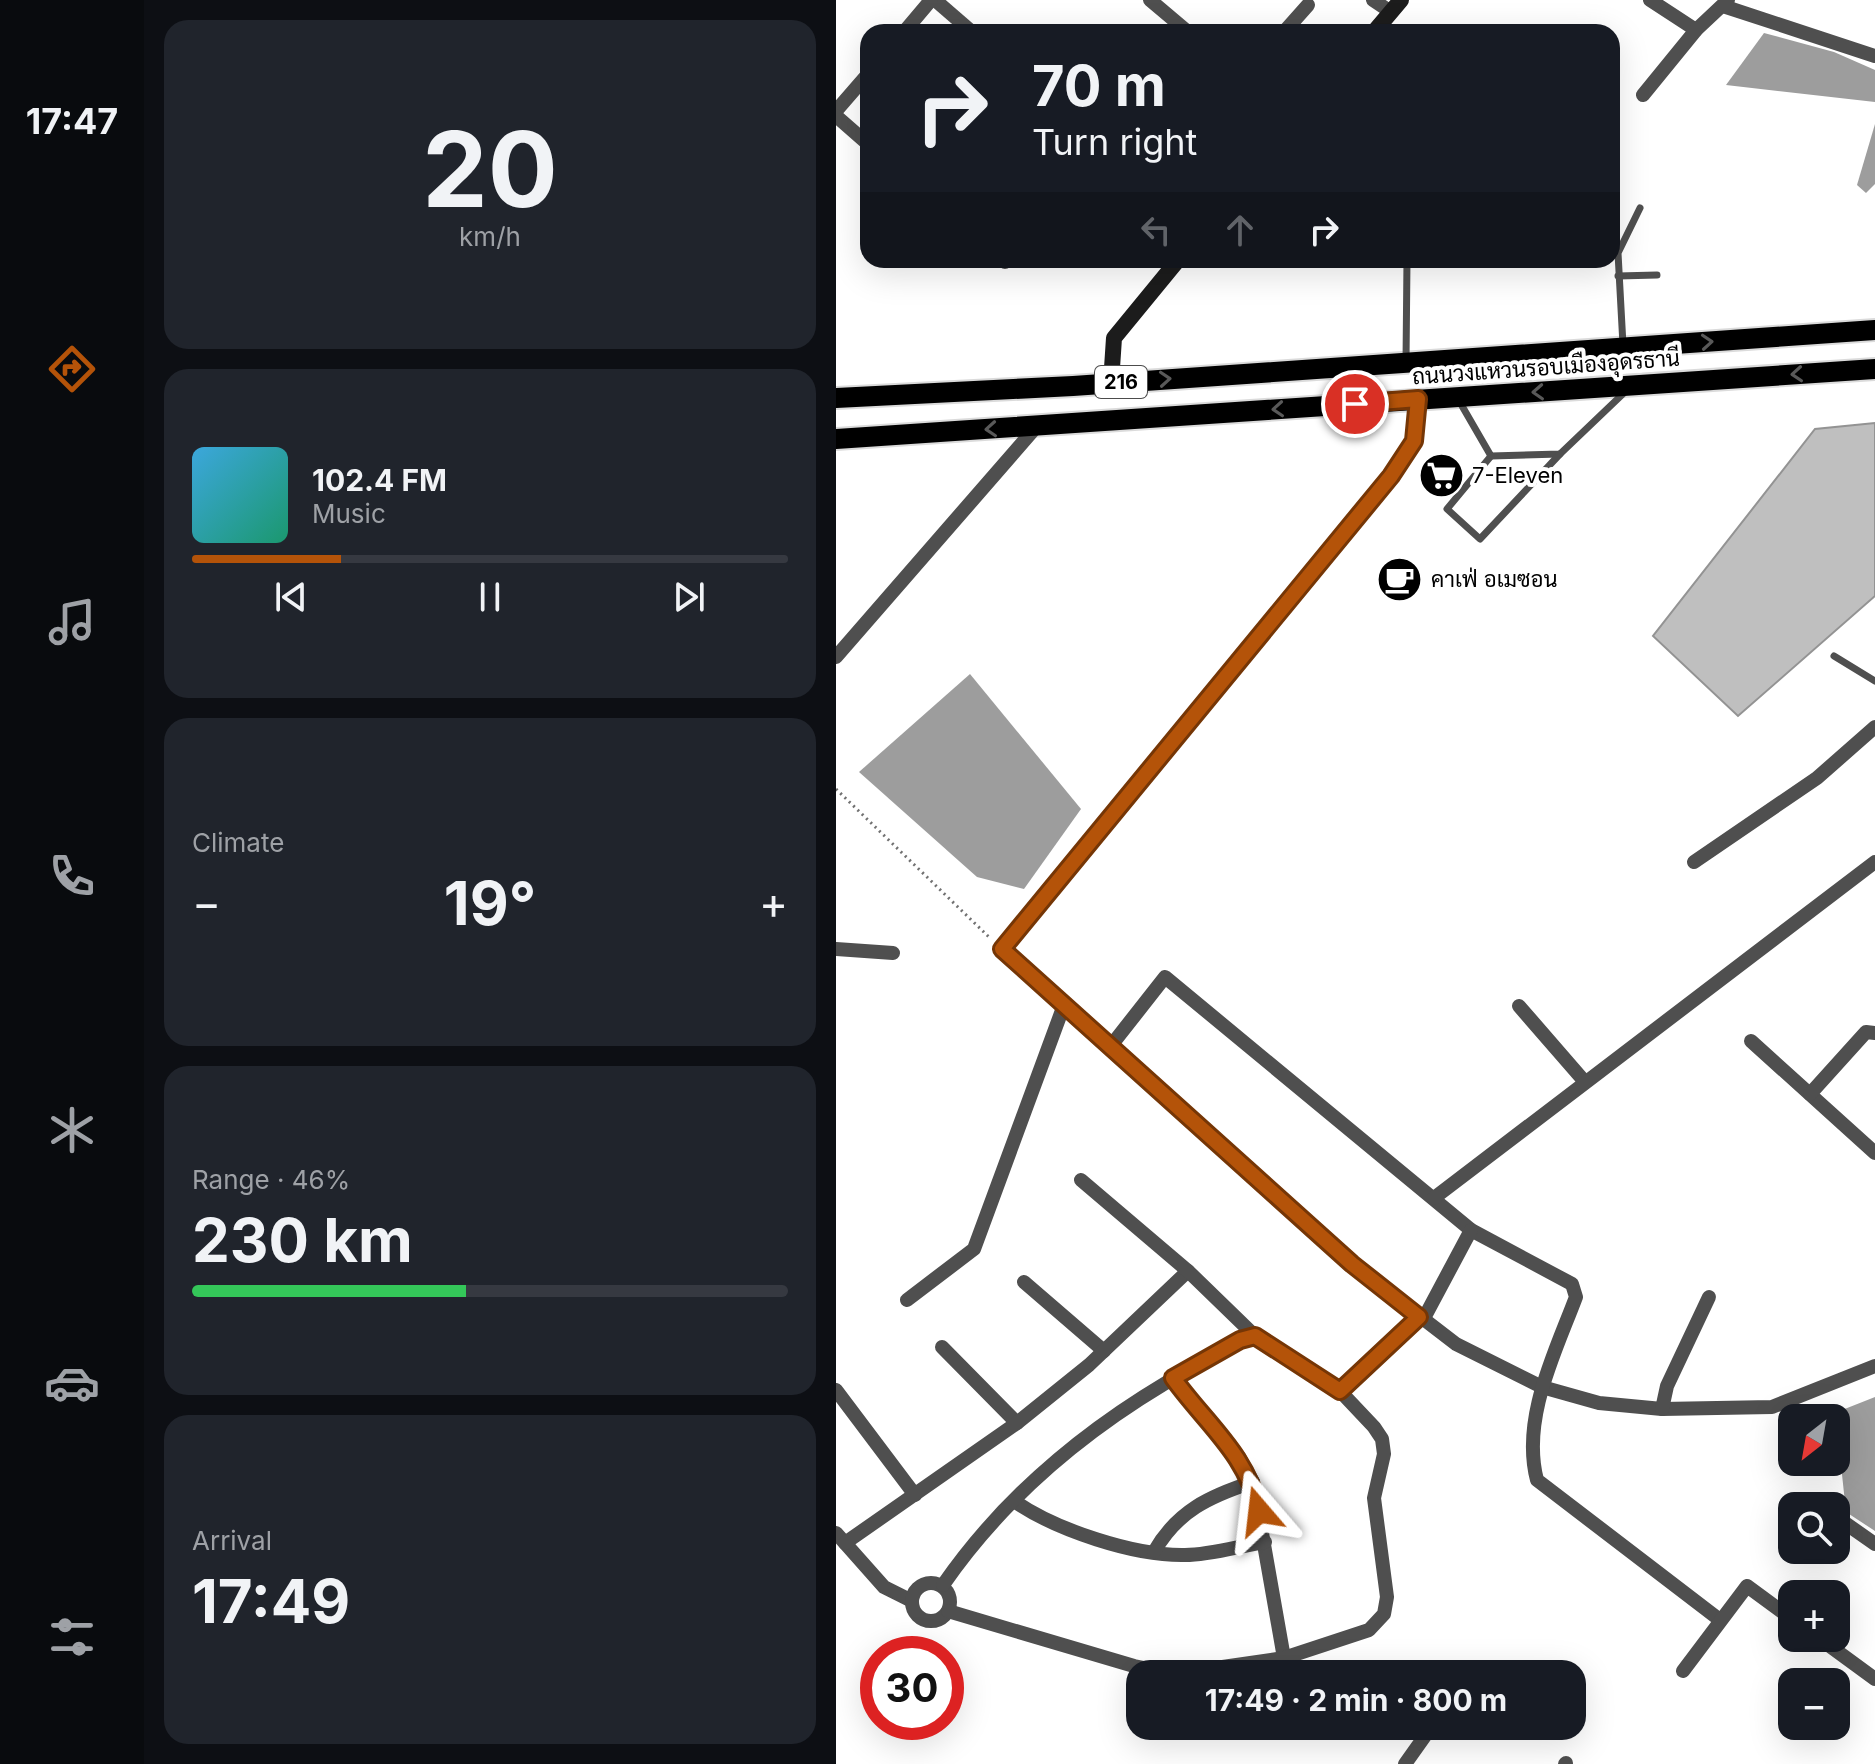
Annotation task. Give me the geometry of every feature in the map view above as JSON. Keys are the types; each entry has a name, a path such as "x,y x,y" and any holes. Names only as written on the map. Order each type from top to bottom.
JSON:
{"main road":[{"name":"ถนนวงแหวนรอบเมืองอุดรธานี","path":"836,398 1111,383 1875,330"},
{"name":"ถนนวงแหวนรอบเมืองอุดรธานี","path":"836,439 1875,369"}],"street":[{"path":"911,24 933,0 962,24"},
{"path":"1150,0 1178,24"},
{"path":"1373,0 1396,6 1381,24"},
{"path":"1650,0 1696,30"},
{"path":"1643,95 1696,30 1726,3 1875,56"},
{"path":"1291,24 1308,5"},
{"path":"860,84 836,114 860,136"},
{"path":"1111,383 1114,338 1171,268"},
{"path":"1418,399 1414,441 1391,476 1002,949 1062,1011 1110,1047 1340,1253 1421,1319 1456,1344 1542,1387 1599,1403 1662,1409 1772,1407 1875,1366"},
{"path":"836,657 1037,426"},
{"path":"1694,862 1817,778 1875,727"},
{"path":"1434,1198 1875,862"},
{"path":"836,949 893,953"},
{"path":"1110,1047 1165,977 1471,1230 1572,1284 1576,1297 1542,1387 1531,1457 1537,1480 1720,1620"},
{"path":"1519,1006 1585,1082"},
{"path":"907,1300 974,1249 1062,1011"},
{"path":"1810,1094 1866,1032 1875,1033"},
{"path":"1751,1041 1875,1153"},
{"path":"948,1611 1134,1666 1174,1674 1284,1658 1369,1630 1384,1614 1387,1597 1374,1498 1384,1454 1382,1439 1340,1391 1255,1336 1188,1271 1081,1180"},
{"path":"1340,1391 1421,1319 1471,1230"},
{"path":"943,1585 950,1602 948,1611 939,1620 928,1621 918,1617 912,1601 884,1587 840,1538 915,1495 1017,1423 1104,1351 1188,1271"},
{"path":"1024,1282 1104,1351"},
{"path":"1662,1409 1667,1386 1709,1297"},
{"path":"943,1585 970,1547 1014,1501 1092,1431 1173,1378 1240,1340 1255,1336"},
{"path":"942,1347 1017,1423"},
{"path":"1173,1378 1239,1457 1253,1482 1284,1658"},
{"path":"836,1390 915,1495"},
{"path":"1154,1552 1165,1533 1182,1515 1210,1496 1253,1482"},
{"path":"1014,1501 1033,1514 1091,1536 1154,1552 1186,1555 1265,1542"},
{"path":"1850,1526 1875,1544"},
{"path":"912,1601 918,1588 928,1584 943,1585"},
{"path":"1683,1671 1747,1586 1778,1609"},
{"path":"1838,1652 1875,1679"},
{"path":"1405,1764 1422,1740"}],"lane":[{"path":"1620,247 1640,208"},
{"path":"1406,363 1407,268"},
{"path":"1619,268 1623,348"},
{"path":"1618,276 1657,275"},
{"path":"1560,454 1491,456 1447,509 1480,539 1560,454 1632,386"},
{"path":"1457,397 1491,456"},
{"path":"1834,656 1875,681"}],"path":[{"path":"836,789 1002,949"}],"shaded area":[{"path":"1764,33 1834,52 1875,70 1875,102 1726,85"},
{"path":"1875,124 1875,184 1866,193 1857,185"},
{"path":"970,674 1081,809 1024,889 977,877 859,772"},
{"path":"1875,1397 1875,1531 1850,1515 1850,1492 1844,1492 1842,1476 1850,1476 1850,1407"}],"building":[{"path":"1875,423 1875,596 1738,716 1653,636 1815,429"}],"place":[{"name":"7-Eleven","path":"1441,475"},
{"name":"คาเฟ่ อเมซอน","path":"1400,579"}],"route":[{"path":"1259,1511 1253,1482 1239,1457 1173,1378 1240,1340 1255,1336 1340,1391 1419,1317 1352,1264 1002,949 1391,476 1414,441 1418,399 1355,404"}]}
